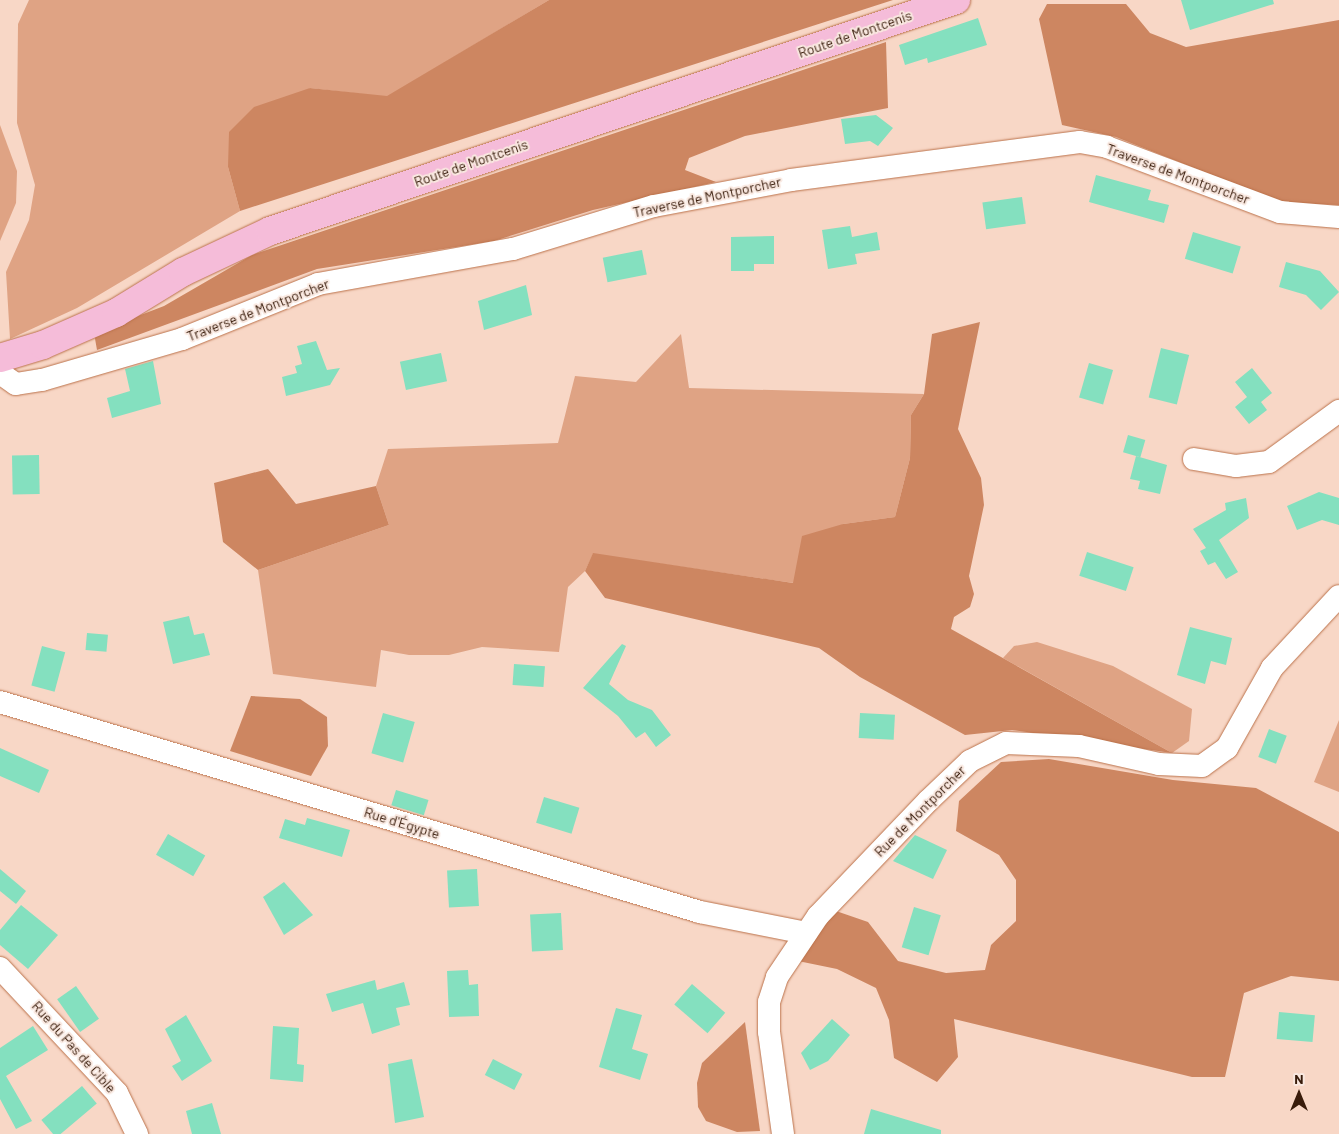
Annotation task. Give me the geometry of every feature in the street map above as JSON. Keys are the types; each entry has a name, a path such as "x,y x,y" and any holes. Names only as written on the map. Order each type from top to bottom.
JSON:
{"main road":[{"name":"Route de Montcenis","path":"0,358 43,346 116,313 183,272 270,231 956,0"}],"street":[{"name":"Traverse de Montporcher","path":"0,373 16,384 42,380 182,339 318,284 513,249 654,206 791,180 1080,142 1107,147 1280,212 1339,217"},
{"path":"1194,458 1236,466 1269,462 1339,411"},
{"name":"Rue de Montporcher","path":"783,1134 769,1002 777,977 806,933 928,801 970,761 1006,743 1078,746 1159,764 1202,766 1227,748 1272,668 1339,596"},
{"name":"Rue d'Égypte","path":"0,702 700,912 806,933"},
{"name":"Rue du Pas de Cible","path":"0,968 117,1093 136,1134"}],"shaded area":[{"path":"29,0 549,0 387,97 310,88 228,167 240,211 77,308 10,339 6,272 29,220 35,185 17,123 18,24"},
{"path":"549,0 893,0 240,211 228,167 229,132 254,107 310,88 387,96"},
{"path":"1047,4 1126,4 1150,33 1186,47 1339,20 1339,205 1283,203 1116,137 1062,125 1039,19"},
{"path":"886,42 888,108 745,136 689,158 685,170 716,182 593,210 494,241 317,269 97,350 94,333 164,306 252,255"},
{"path":"0,125 17,171 16,203 0,241"},
{"path":"980,322 958,429 981,478 984,505 969,576 974,594 970,607 954,617 951,629 1172,753 1012,730 965,735 860,677 819,648 605,598 585,571 593,553 793,583 802,536 843,524 895,517 910,458 911,415 924,394 932,334"},
{"path":"681,334 689,388 924,394 911,415 910,458 895,517 843,524 794,583 593,554 585,571 568,587 559,652 482,647 449,655 409,655 381,650 376,687 273,674 258,570 389,525 376,486 388,449 558,443 575,376 636,382"},
{"path":"268,469 296,504 376,486 389,525 258,570 223,542 214,483"},
{"path":"1037,642 1113,666 1192,709 1189,741 1172,753 1003,658 1014,646"},
{"path":"251,696 300,699 327,717 328,746 311,776 230,751"},
{"path":"1339,720 1339,792 1314,782"},
{"path":"1049,759 1173,780 1256,788 1339,832 1339,981 1291,976 1244,993 1225,1077 1192,1077 954,1019 958,1057 937,1082 894,1058 889,1020 876,988 837,969 798,961 836,911 868,922 898,961 946,973 985,970 991,945 1016,921 1016,880 999,855 956,831 959,801 1001,762"},
{"path":"745,1022 760,1131 737,1132 706,1121 698,1107 697,1083 702,1063"}],"building":[{"path":"1181,0 1273,0 1274,4 1190,30"},
{"path":"978,18 987,45 928,63 927,58 905,65 899,45"},
{"path":"876,115 893,128 878,146 870,141 845,144 841,119"},
{"path":"1096,175 1151,190 1148,200 1169,205 1164,223 1089,202"},
{"path":"1022,197 1026,224 986,229 982,203"},
{"path":"850,226 852,237 877,232 880,250 855,254 857,264 828,269 822,230"},
{"path":"1193,232 1241,247 1233,273 1185,259"},
{"path":"774,236 774,264 754,264 754,271 731,271 731,237"},
{"path":"642,250 647,275 608,282 603,258"},
{"path":"1286,262 1320,271 1339,292 1321,310 1306,295 1279,287"},
{"path":"526,285 532,315 484,330 478,301"},
{"path":"316,341 327,370 340,368 330,385 286,396 282,377 297,373 295,366 302,364 297,346"},
{"path":"1161,348 1189,355 1177,405 1149,397"},
{"path":"441,353 447,381 406,390 400,362"},
{"path":"153,361 161,404 112,418 107,398 130,391 125,369"},
{"path":"1089,363 1113,370 1103,404 1079,398"},
{"path":"1252,368 1272,393 1261,402 1267,410 1249,424 1235,407 1247,397 1235,382"},
{"path":"1128,435 1145,440 1140,457 1123,452"},
{"path":"12,455 39,455 40,494 13,494"},
{"path":"1136,456 1167,465 1160,494 1138,489 1140,481 1130,479"},
{"path":"1319,492 1339,498 1339,525 1322,520 1297,530 1287,506"},
{"path":"1246,498 1249,518 1219,540 1238,572 1226,579 1215,562 1208,565 1200,551 1206,548 1193,529 1226,510 1225,503"},
{"path":"1087,552 1134,567 1126,591 1079,576"},
{"path":"189,616 194,635 204,633 210,655 173,664 163,622"},
{"path":"1190,627 1232,638 1226,665 1211,661 1205,684 1177,675"},
{"path":"87,633 108,635 106,652 86,650"},
{"path":"622,644 626,646 609,684 628,700 652,710 671,735 656,747 645,732 636,738 618,716 583,688"},
{"path":"42,646 65,652 55,692 31,686"},
{"path":"514,664 545,666 543,687 513,685"},
{"path":"383,713 415,722 403,762 371,753"},
{"path":"860,713 895,715 894,740 859,738"},
{"path":"1269,729 1287,736 1276,764 1258,757"},
{"path":"0,748 49,770 39,793 0,776"},
{"path":"396,790 429,800 424,815 391,805"},
{"path":"544,797 579,808 571,834 536,823"},
{"path":"307,818 350,830 342,857 279,838 285,819 305,825"},
{"path":"168,834 205,856 193,876 156,855"},
{"path":"915,835 947,850 933,879 893,861"},
{"path":"0,869 26,891 16,904 0,891"},
{"path":"477,869 479,906 449,908 447,871"},
{"path":"284,882 313,915 284,935 263,897"},
{"path":"21,905 58,935 28,969 0,945 0,930"},
{"path":"914,907 941,915 928,955 902,947"},
{"path":"561,913 563,950 532,952 530,915"},
{"path":"468,970 469,985 478,984 479,1016 449,1017 447,971"},
{"path":"375,980 377,990 404,982 410,1005 396,1008 400,1025 372,1034 363,1003 332,1012 326,994"},
{"path":"692,984 725,1013 707,1033 674,1004"},
{"path":"76,986 99,1019 80,1032 57,999"},
{"path":"616,1008 642,1015 632,1049 648,1054 640,1080 599,1067"},
{"path":"1279,1012 1315,1015 1313,1042 1277,1039"},
{"path":"186,1015 212,1061 182,1081 172,1066 181,1061 165,1029"},
{"path":"832,1019 850,1035 828,1061 810,1070 801,1053"},
{"path":"33,1026 48,1050 6,1076 32,1121 16,1129 0,1099 0,1048"},
{"path":"273,1026 299,1028 297,1064 304,1065 303,1082 270,1079"},
{"path":"412,1059 424,1117 395,1123 388,1064"},
{"path":"493,1059 522,1074 514,1090 485,1075"},
{"path":"82,1086 97,1104 61,1134 53,1134 41,1120"},
{"path":"212,1103 221,1134 192,1134 186,1111"},
{"path":"871,1109 941,1130 941,1134 864,1134"}]}
